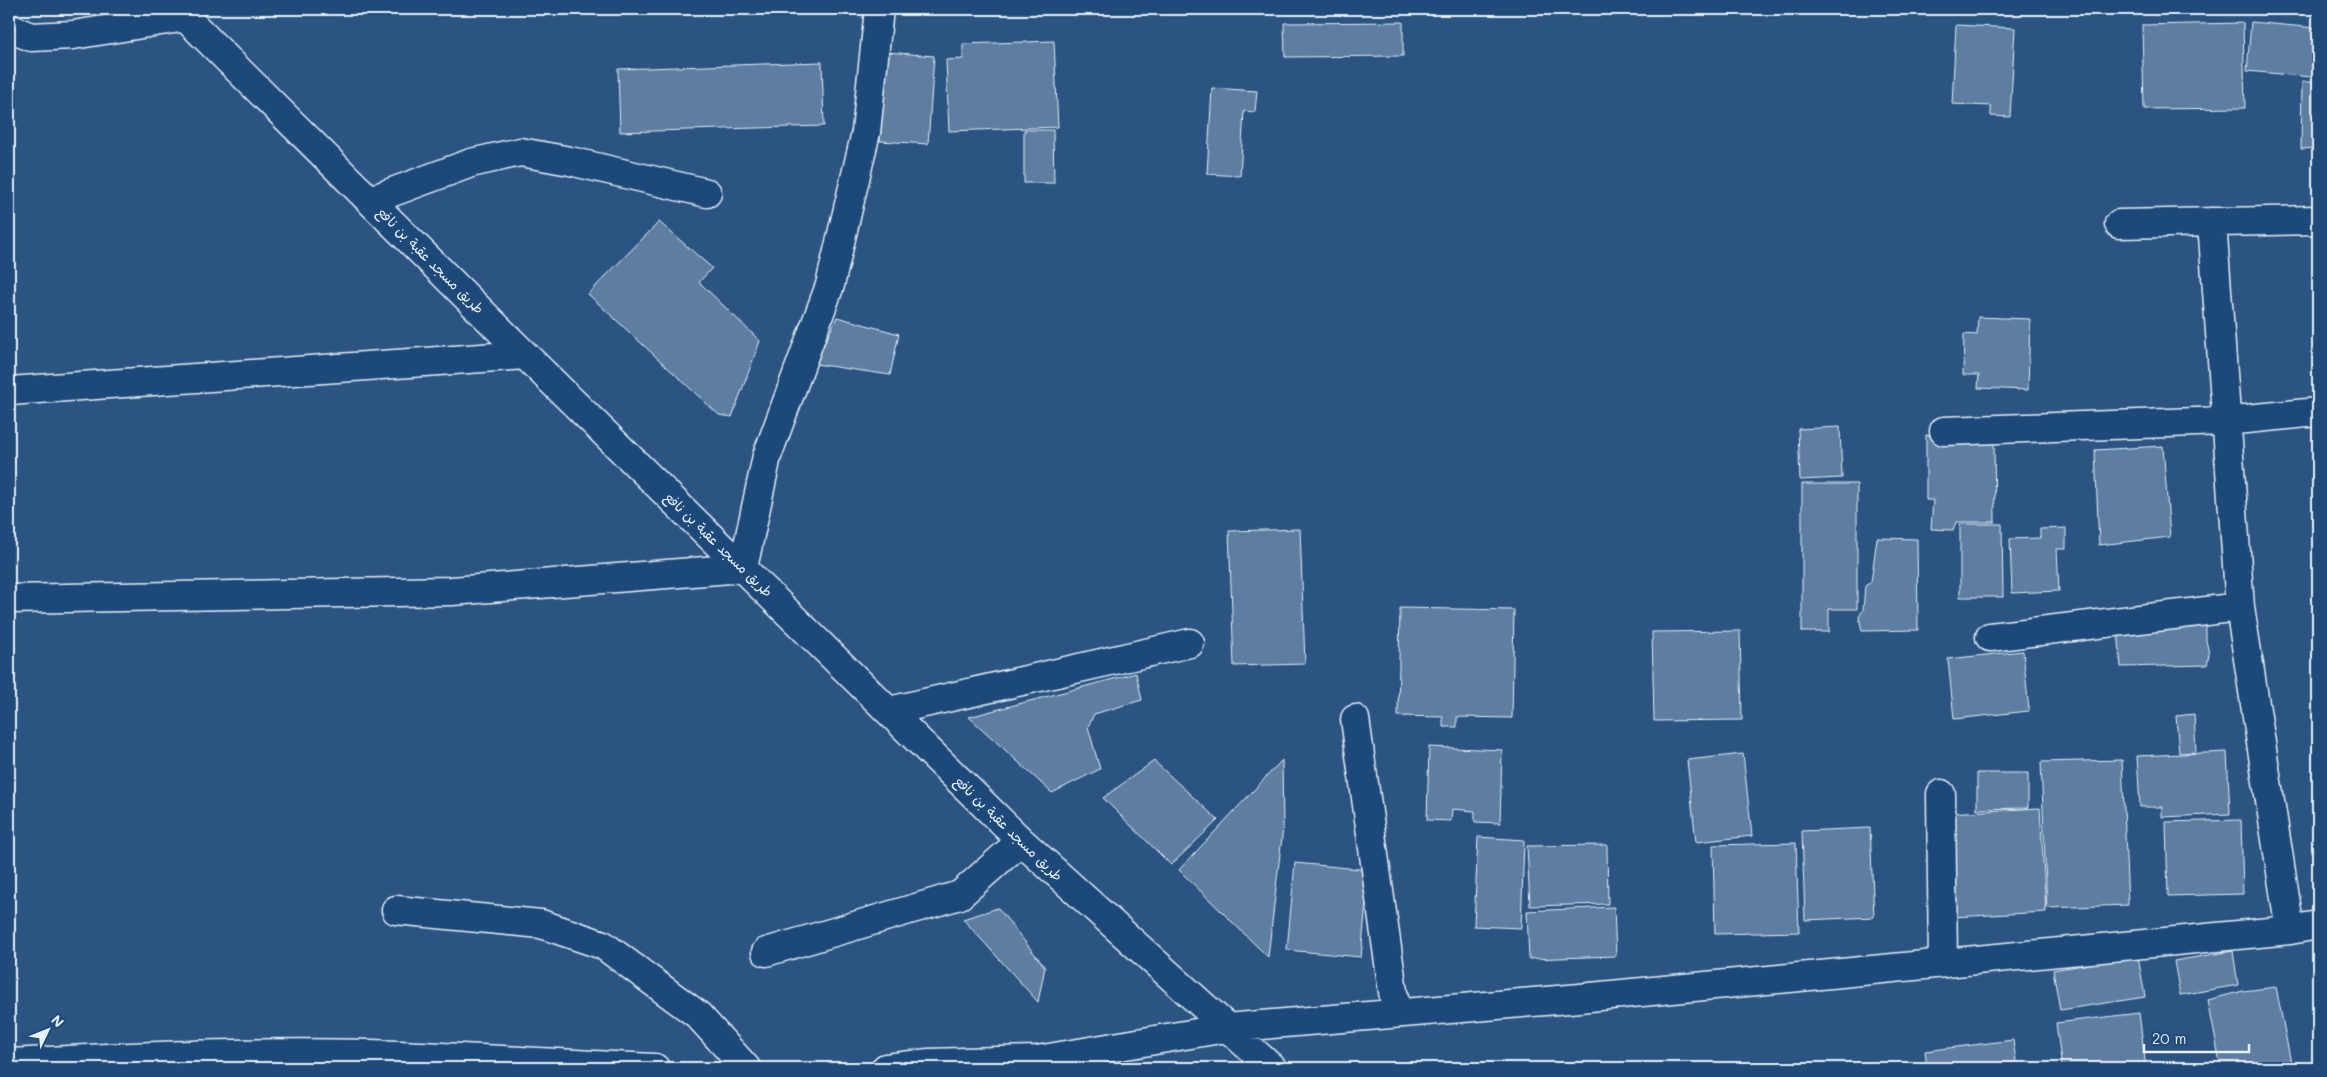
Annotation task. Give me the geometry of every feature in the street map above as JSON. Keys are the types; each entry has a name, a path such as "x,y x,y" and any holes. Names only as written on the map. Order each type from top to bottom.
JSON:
{"street":[{"path":"9,599 452,591 743,568 767,456 830,285 866,132 879,9"},
{"path":"9,28 31,37 73,35 182,13"},
{"name":"طريق مسجد عقبة بن نافع","path":"182,13 525,355 1021,841 1272,1068"},
{"path":"371,200 471,163 520,152 570,161 707,193"},
{"path":"2120,224 2318,220"},
{"path":"2212,222 2240,607 2290,930"},
{"path":"9,391 525,355"},
{"path":"1944,431 2225,421 2318,412"},
{"path":"1990,636 2240,607"},
{"path":"889,711 1190,643"},
{"path":"1355,719 1396,1014"},
{"path":"1941,794 1943,963"},
{"path":"766,952 960,895 1021,841"},
{"path":"396,910 541,924 602,944 698,1015 746,1068"},
{"path":"886,1068 929,1063 1037,1060 1226,1028 1943,963 2290,930 2318,925"},
{"path":"9,1064 82,1059 262,1053 371,1061 655,1068"}],"building":[{"path":"1403,22 1403,56 1285,57 1284,23"},
{"path":"2251,22 2316,28 2312,77 2247,71"},
{"path":"2243,23 2245,108 2144,109 2142,25"},
{"path":"1956,25 2015,28 2010,117 1991,116 1991,106 1952,104"},
{"path":"1054,41 1058,127 949,131 946,60 963,59 963,44"},
{"path":"887,52 934,56 928,144 880,141"},
{"path":"822,62 824,126 620,132 618,69"},
{"path":"2302,82 2318,82 2318,148 2301,149"},
{"path":"1212,88 1257,91 1255,112 1244,111 1240,176 1207,174"},
{"path":"1024,130 1053,130 1054,183 1024,183"},
{"path":"659,222 712,268 699,282 760,341 732,417 719,415 588,294"},
{"path":"837,317 899,334 890,375 815,364"},
{"path":"1978,317 2030,319 2028,390 1978,388 1979,375 1963,375 1964,334 1977,335"},
{"path":"1840,427 1842,478 1800,480 1798,429"},
{"path":"1926,435 1994,439 1995,522 1956,522 1953,530 1931,529 1933,500 1926,500"},
{"path":"2163,446 2170,537 2099,545 2095,450"},
{"path":"1802,484 1857,484 1857,609 1829,609 1829,632 1802,632"},
{"path":"1960,524 2002,524 2003,597 1960,597"},
{"path":"2066,528 2066,549 2057,549 2059,591 2012,593 2010,539 2040,538 2040,529"},
{"path":"1300,529 1305,664 1234,666 1229,531"},
{"path":"1877,538 1917,539 1918,630 1862,631 1859,617 1863,610 1865,586 1871,582"},
{"path":"1400,608 1514,610 1512,718 1457,717 1457,727 1443,727 1443,717 1398,716"},
{"path":"2206,623 2206,640 2209,654 2207,665 2121,667 2118,629"},
{"path":"1740,631 1742,720 1654,721 1652,632"},
{"path":"2023,651 2029,711 1954,719 1948,659"},
{"path":"1136,673 1142,700 1094,714 1088,727 1100,769 1052,793 969,717"},
{"path":"2194,714 2196,752 2179,753 2176,716"},
{"path":"1429,747 1502,750 1500,823 1475,822 1475,811 1452,809 1451,821 1427,820"},
{"path":"2227,752 2230,814 2162,817 2162,807 2140,807 2137,756"},
{"path":"1743,754 1752,836 1696,842 1687,760"},
{"path":"1282,760 1283,828 1268,957 1179,870"},
{"path":"2122,760 2128,905 2047,908 2041,762"},
{"path":"1154,761 1218,820 1171,865 1103,798"},
{"path":"1977,773 2028,773 2028,808 1977,809"},
{"path":"2040,808 2046,912 1953,917 1947,813"},
{"path":"2241,820 2243,894 2168,896 2166,822"},
{"path":"1870,828 1874,917 1805,920 1802,831"},
{"path":"1478,837 1524,840 1521,928 1474,926"},
{"path":"1796,843 1799,932 1715,934 1713,845"},
{"path":"1607,845 1608,904 1530,906 1527,846"},
{"path":"1295,863 1369,870 1361,957 1287,950"},
{"path":"1614,907 1616,956 1529,959 1527,911"},
{"path":"998,908 1045,967 1038,1002 963,919"},
{"path":"2233,951 2238,985 2180,995 2174,961"},
{"path":"2138,956 2145,997 2060,1010 2053,970"},
{"path":"2276,987 2291,1063 2261,1068 2221,1068 2208,1000 2243,991"},
{"path":"2139,1013 2146,1068 2062,1068 2056,1023"},
{"path":"2013,1040 2017,1068 1927,1068 1925,1051"}]}
